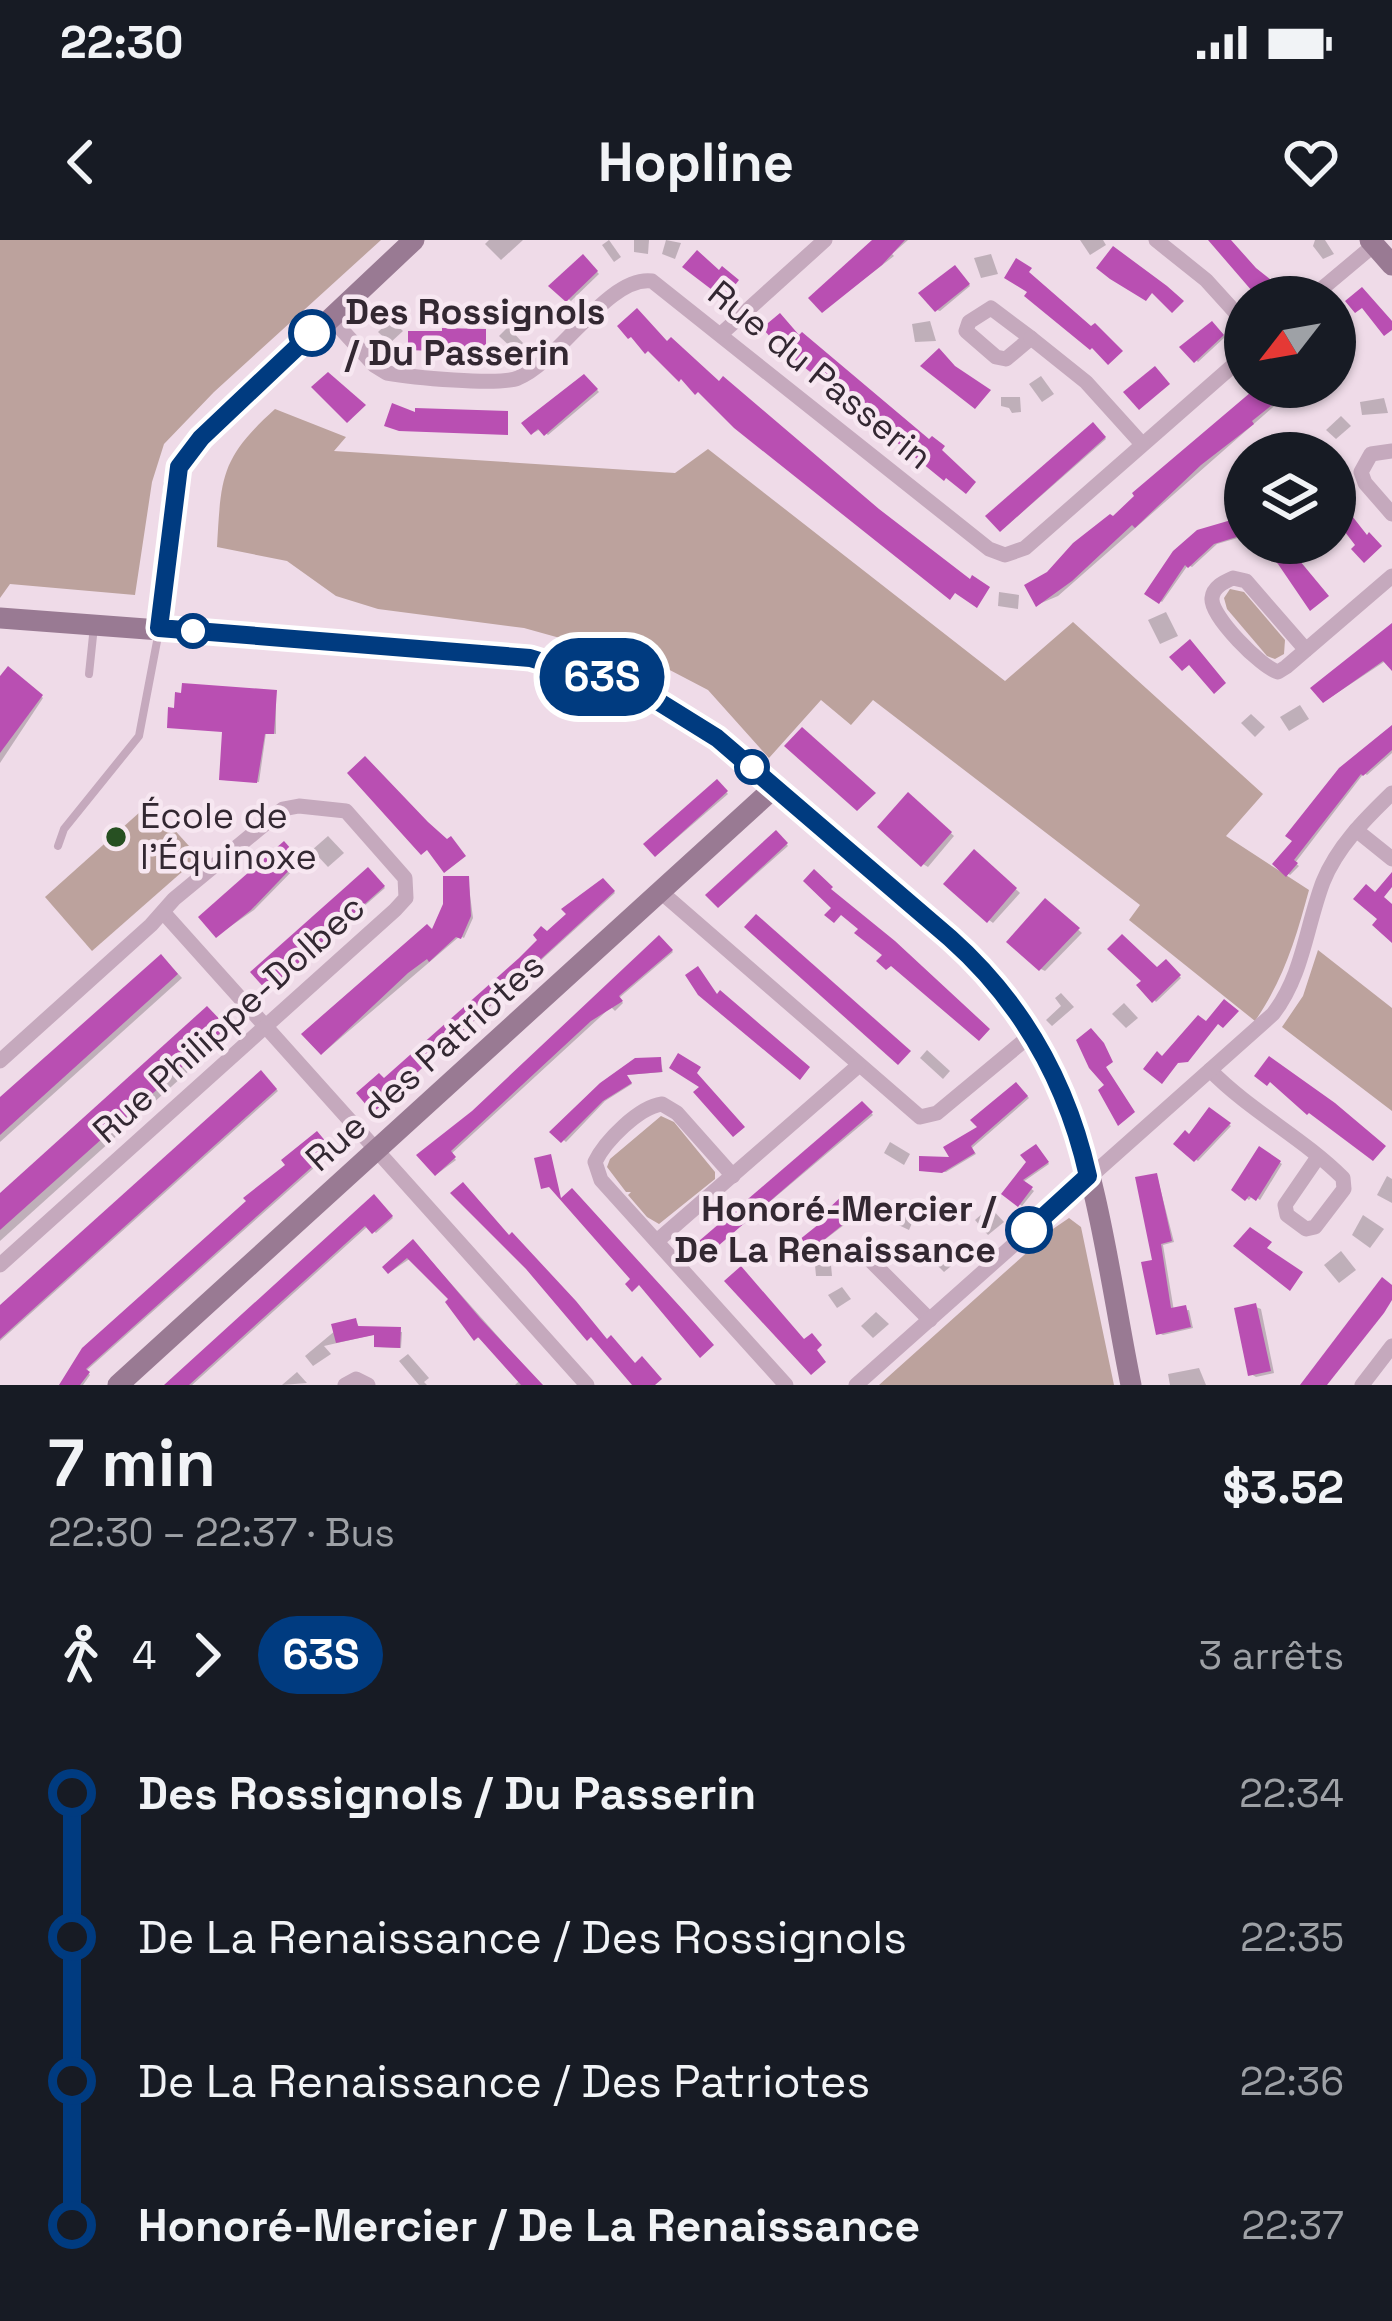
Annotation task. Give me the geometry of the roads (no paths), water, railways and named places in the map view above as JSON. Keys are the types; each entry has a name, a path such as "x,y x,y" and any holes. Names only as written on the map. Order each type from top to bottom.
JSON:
{"street":[{"path":"159,628 179,467 201,438 414,240"},
{"path":"721,334 825,240"},
{"path":"1156,240 1224,300"},
{"path":"1335,276 1372,242 1392,265"},
{"name":"Rue du Passerin","path":"330,316 387,373 500,381 525,375 625,287 638,280 660,286 1000,555 1025,548 1224,374"},
{"path":"1031,338 1086,382 1142,444"},
{"path":"1392,451 1376,452 1361,468 1363,480 1392,514"},
{"path":"1306,650 1249,584 1233,578 1216,589 1212,597 1216,611 1269,670 1282,670 1306,650 1392,576"},
{"path":"0,618 418,647 555,663 662,701 717,738 971,957 1033,1034 1064,1093 1088,1176 1131,1385"},
{"name":"Rue des Patriotes","path":"118,1385 775,787"},
{"path":"856,1385 1281,1004 1298,968 1324,880 1356,830 1392,793"},
{"name":"Rue Philippe-Dolbec","path":"0,1061 274,815 294,806 346,811 396,864 407,883 403,902 0,1265"},
{"path":"1356,830 1392,860"},
{"path":"662,892 910,1112 927,1118 1033,1034"},
{"path":"163,912 587,1385"},
{"path":"657,1241 858,1066"},
{"path":"1210,1070 1318,1157 1345,1183 1310,1229 1284,1209 1318,1157"},
{"path":"733,1176 672,1108 658,1104 601,1150 594,1166 601,1180 786,1385"},
{"path":"870,1260 930,1320"},
{"path":"1362,1385 1392,1346"},
{"path":"345,1385 356,1379 368,1385"}],"lane":[{"path":"89,674 94,624"},
{"path":"58,846 64,829 139,736 159,628"}],"place":[{"name":"Des Rossignols / Du Passerin","path":"312,333"},
{"name":"École de l'Équinoxe","path":"116,837"},
{"name":"Honoré-Mercier / De La Renaissance","path":"1029,1230"}]}
